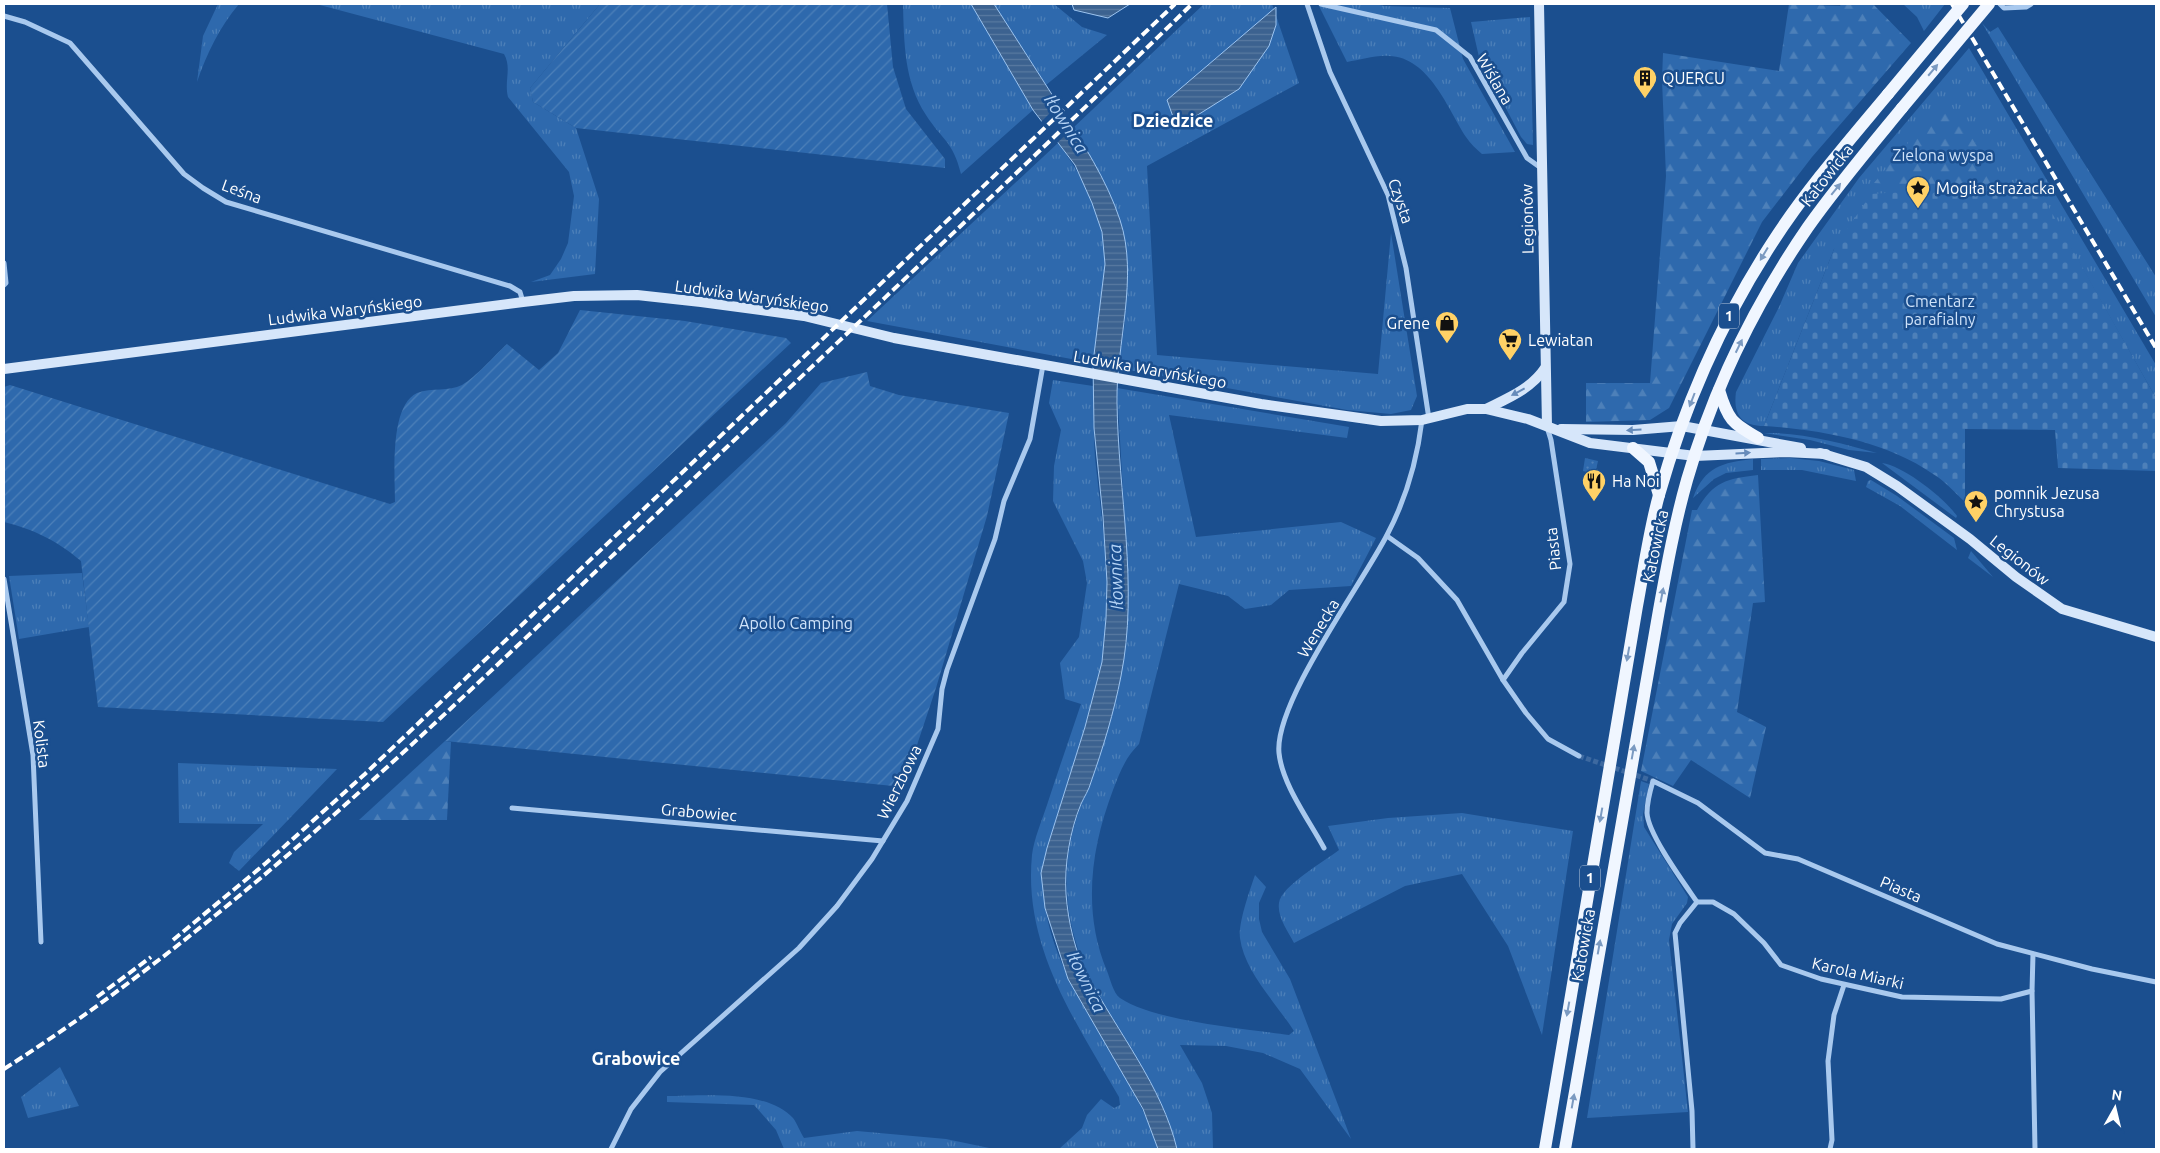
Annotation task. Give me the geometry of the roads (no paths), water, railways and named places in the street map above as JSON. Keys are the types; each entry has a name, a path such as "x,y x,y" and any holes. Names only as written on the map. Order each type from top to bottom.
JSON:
{"main road":[{"name":"Katowicka","path":"1545,1149 1620,699 1659,494 1682,426 1728,318 1767,250 1809,190 1963,4"},
{"name":"Katowicka","path":"1565,1149 1659,610 1675,525 1694,456 1719,390 1748,328 1791,254 1830,197 1989,4"},
{"path":"1719,390 1725,409 1734,425 1758,438"},
{"path":"1633,448 1649,462 1659,494"}],"street":[{"name":"Czysta","path":"1307,4 1330,72 1388,195 1406,268 1425,420"},
{"name":"Wiślana","path":"1321,4 1436,30 1470,57 1527,158 1542,168"},
{"name":"Legionów","path":"1539,4 1545,368 1551,427"},
{"path":"2000,4 2004,8 2026,7 2031,4"},
{"name":"Leśna","path":"4,16 25,22 70,43 184,174 226,202 510,286 520,292 523,302"},
{"path":"4,263 6,283 4,285"},
{"name":"Ludwika Waryńskiego","path":"4,369 574,296 637,295 809,317 880,335 1261,404 1372,420 1401,422 1425,420 1466,409 1486,410 1508,413 1551,427"},
{"name":"Wierzbowa","path":"612,1149 631,1109 660,1072 799,948 837,906 883,841 908,801 938,728 942,689 947,670 995,539 1004,501 1030,439 1043,365"},
{"path":"1486,410 1538,380 1545,368"},
{"name":"Wenecka","path":"1324,848 1283,773 1278,752 1283,721 1300,683 1387,536 1404,500 1425,420"},
{"name":"Legionów","path":"1551,427 1633,430 1682,426 1758,438 1826,454 1866,466 1970,539 2016,577 2062,609 2156,637"},
{"name":"Legionów","path":"1551,427 1584,441 1694,456 1785,452 1826,454"},
{"name":"Piasta","path":"1503,680 1522,653 1564,602 1569,583 1570,564 1551,427"},
{"path":"1387,536 1418,558 1457,600 1503,680 1526,713 1548,739 1579,756"},
{"name":"Kolista","path":"4,580 33,755 41,942"},
{"name":"Piasta","path":"1697,902 1673,867 1650,825 1647,813 1653,781 1698,803 1765,853 1798,859 1996,944 2156,982"},
{"name":"Grabowiec","path":"512,808 883,841"},
{"path":"1693,1149 1692,1110 1675,933 1680,923 1697,902"},
{"name":"Karola Miarki","path":"1697,902 1713,902 1734,914 1764,943 1781,966 1844,985 1902,997 2001,999 2032,991"},
{"path":"2033,954 2035,1149"},
{"path":"1830,1149 1832,1140 1828,1061 1830,1036 1844,985"}],"water":[{"name":"Iłownica","path":"971,4 994,4 1093,162 1115,205 1125,242 1127,287 1117,402 1128,574 1126,642 1121,676 1108,730 1090,785 1077,814 1071,837 1067,860 1066,894 1068,915 1083,967 1161,1103 1177,1149 1158,1149 1143,1109 1068,979 1045,908 1041,873 1085,727 1102,662 1107,582 1094,428 1093,363 1105,264 1102,232 1092,203 1075,165 1033,110"},
{"path":"1072,4 1130,4 1108,18 1074,10"},
{"path":"1276,7 1276,25 1269,46 1239,89 1177,128 1167,100"}],"tunnel":[{"path":"1579,756 1653,781"}],"railway":[{"path":"173,940 266,863 365,774 1175,4"},
{"path":"4,1069 89,1012 171,951 328,820 479,682 1192,4"},
{"path":"1952,4 2156,348"},
{"path":"97,997 151,957"}],"place":[{"name":"QUERCU","path":"1645,99"},
{"name":"Mogiła strażacka","path":"1918,209"},
{"name":"Grene","path":"1447,344"},
{"name":"Lewiatan","path":"1510,361"},
{"name":"Ha Noi","path":"1594,502"},
{"name":"pomnik Jezusa Chrystusa","path":"1976,523"}],"district":[{"name":"Dziedzice","path":"1173,121"},
{"name":"Grabowice","path":"636,1059"}],"park label":[{"name":"Zielona wyspa","path":"1943,155"},
{"name":"Cmentarz parafialny","path":"1940,310"},
{"name":"Apollo Camping","path":"796,623"}]}
